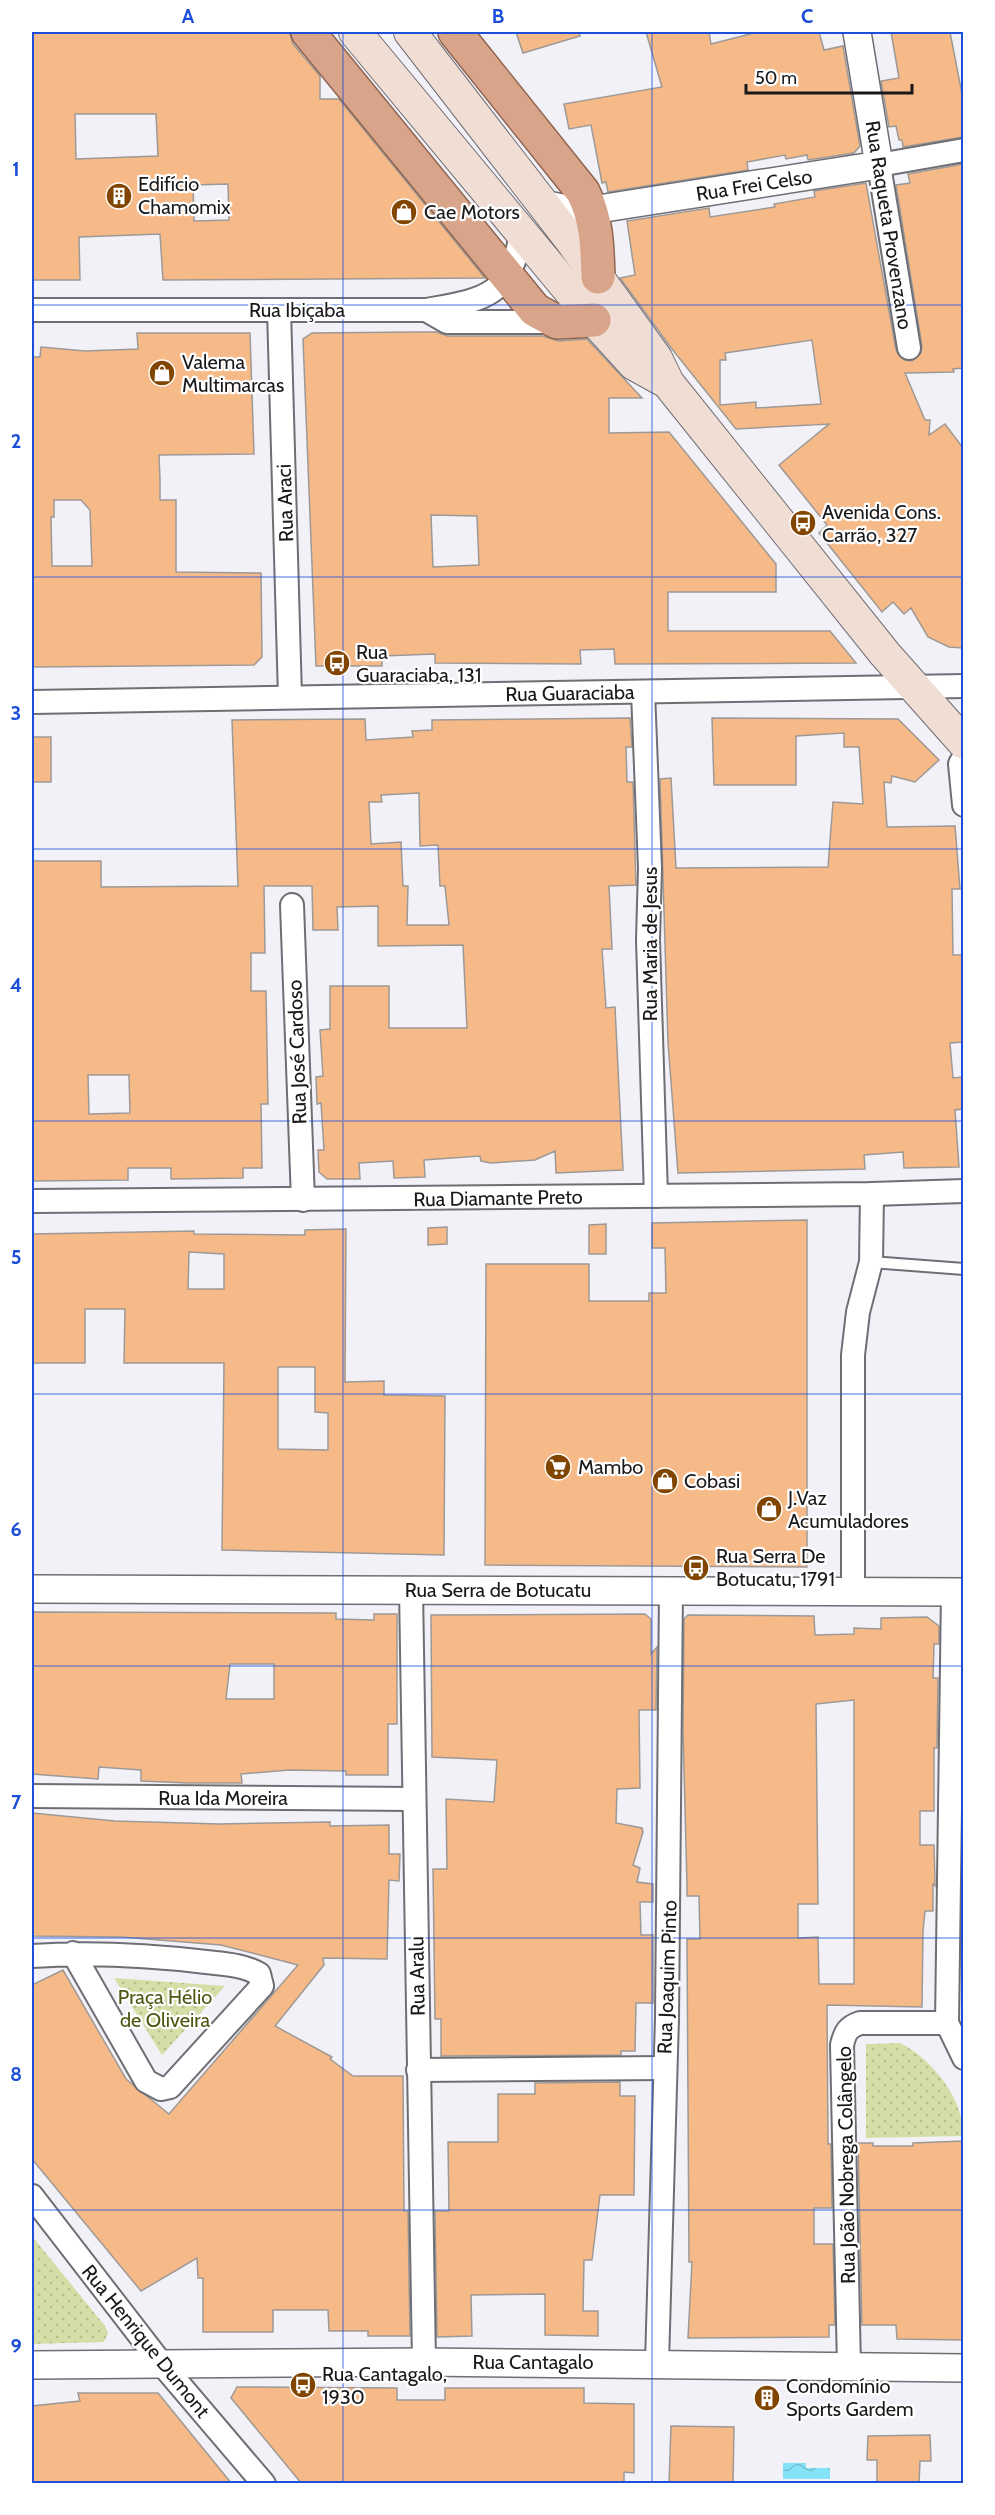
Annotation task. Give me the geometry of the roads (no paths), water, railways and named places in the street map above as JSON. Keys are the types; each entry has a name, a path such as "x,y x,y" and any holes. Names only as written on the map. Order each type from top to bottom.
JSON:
{"highway":[{"path":"308,32 535,310 557,322 594,320"},
{"path":"455,32 574,179 592,210 596,231 598,277"}],"main road":[{"path":"355,32 520,234 594,320 634,364 668,383"},
{"path":"410,32 598,277 656,358 668,383 915,688 963,742"}],"street":[{"name":"Rua Raqueta Provenzano","path":"857,32 909,348"},
{"name":"Rua Frei Celso","path":"543,204 576,211 592,210 963,150"},
{"name":"Rua Ibiçaba","path":"32,310 426,310 479,301 498,289 517,254 520,234"},
{"name":"Rua Araci","path":"279,310 290,697"},
{"path":"426,310 447,322 557,322"},
{"name":"Rua Guaraciaba","path":"32,702 963,686"},
{"name":"Rua Maria de Jesus","path":"643,692 650,868 648,940 656,1196"},
{"path":"963,757 960,764 963,805"},
{"name":"Rua José Cardoso","path":"292,905 303,1200"},
{"name":"Rua Diamante Preto","path":"32,1201 872,1194 963,1191"},
{"path":"853,1591 853,1355 858,1312 871,1262 872,1194"},
{"name":"Rua Serra de Botucatu","path":"32,1588 958,1592"},
{"name":"Rua Aralu","path":"411,1590 424,2362"},
{"name":"Rua Joaquim Pinto","path":"657,2363 669,1920 671,1590"},
{"path":"958,1592 956,1930 947,2023 963,2058"},
{"name":"Rua Ida Moreira","path":"32,1796 414,1799"},
{"path":"32,1956 72,1953 160,1956 252,1970 260,1974 261,1986 170,2087 161,2089 146,2082 72,1953"},
{"name":"Rua João Nobrega Colângelo","path":"849,2367 842,2044 844,2034 851,2026 860,2023 947,2023"},
{"path":"418,2070 664,2068"},
{"name":"Rua Henrique Dumont","path":"32,2196 161,2363 264,2484"},
{"name":"Rua Cantagalo","path":"32,2366 424,2362 963,2368"}],"lane":[{"path":"871,1262 963,1269"}],"water":[{"path":"783,2463 806,2463 806,2468 830,2468 830,2479 783,2479"}],"place":[{"name":"Edifício Chamomix","path":"119,196"},
{"name":"Cae Motors","path":"404,212"},
{"name":"Valema Multimarcas","path":"162,373"},
{"name":"Avenida Cons. Carrão, 327","path":"803,523"},
{"name":"Rua Guaraciaba, 131","path":"337,663"},
{"name":"Mambo","path":"558,1467"},
{"name":"Cobasi","path":"665,1481"},
{"name":"J.Vaz Acumuladores","path":"769,1509"},
{"name":"Rua Serra De Botucatu, 1791","path":"696,1568"},
{"name":"Rua Cantagalo, 1930","path":"303,2385"},
{"name":"Condomínio Sports Gardem","path":"767,2398"}],"park label":[{"name":"Praça Hélio de Oliveira","path":"165,2008"}]}
